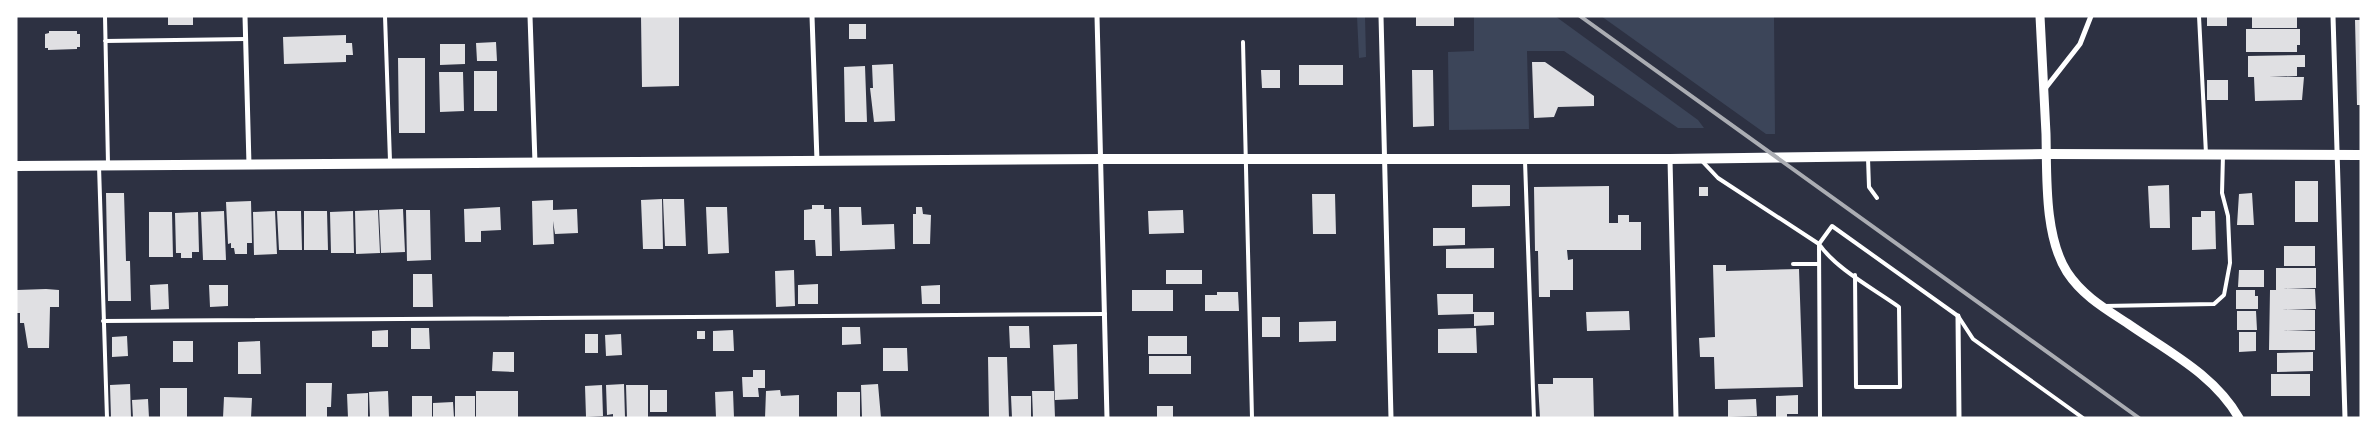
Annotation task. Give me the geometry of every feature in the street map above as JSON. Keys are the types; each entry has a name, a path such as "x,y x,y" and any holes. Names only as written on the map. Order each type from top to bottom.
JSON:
{"main road":[{"path":"16,166 1102,159 1670,159 2046,154 2361,155"}],"street":[{"path":"245,16 249,165"},
{"path":"530,16 535,163"},
{"path":"812,16 817,161"},
{"path":"1097,16 1107,418"},
{"path":"1381,16 1392,418"},
{"path":"2040,16 2046,154 2052,231 2056,247 2073,280 2091,299 2190,365 2214,384 2227,399 2239,418"},
{"path":"2044,90 2080,44 2091,16"},
{"path":"2333,16 2345,418"},
{"path":"1670,159 1676,418"},
{"path":"1958,316 1959,418"}],"lane":[{"path":"105,16 103,321 107,418"},
{"path":"385,16 390,164"},
{"path":"2198,16 2206,155"},
{"path":"105,42 246,39"},
{"path":"1243,42 1244,160 1252,418"},
{"path":"2100,306 2214,304 2224,295 2230,263 2228,216 2222,193 2223,155"},
{"path":"1868,156 1869,187 1877,198"},
{"path":"1525,158 1534,418"},
{"path":"1700,158 1718,178 1819,244 1826,255 1855,275 1899,307 1900,387 1856,387 1855,275"},
{"path":"1820,418 1819,244 1832,226 1958,316 1973,339 2082,418"},
{"path":"1793,264 1819,264"},
{"path":"103,321 1105,314"}],"shaded area":[{"path":"1357,16 1365,16 1366,57 1359,58"},
{"path":"1474,16 1555,16 1698,120 1704,128 1678,128 1564,51 1527,51 1529,129 1449,130 1448,52 1474,51"},
{"path":"1601,16 1774,16 1775,134 1766,134"}],"building":[{"path":"168,16 193,16 193,25 168,25"},
{"path":"641,16 679,16 679,86 642,87"},
{"path":"1416,16 1454,16 1454,26 1416,26"},
{"path":"2227,16 2227,26 2207,26 2207,17"},
{"path":"2252,16 2297,16 2297,28 2252,28"},
{"path":"2355,20 2361,20 2361,105 2357,105"},
{"path":"849,24 866,24 866,39 849,39"},
{"path":"2246,29 2300,29 2300,45 2297,45 2297,52 2246,52"},
{"path":"49,31 77,31 77,34 80,34 80,47 77,47 77,49 48,50 48,48 45,48 45,34 49,33"},
{"path":"346,35 346,43 352,43 353,55 346,55 346,62 284,64 283,37"},
{"path":"496,42 497,61 477,61 476,43"},
{"path":"440,44 465,44 465,64 440,65"},
{"path":"2305,55 2305,67 2297,67 2297,76 2269,77 2304,77 2302,100 2255,101 2254,77 2248,77 2248,56"},
{"path":"398,58 425,58 425,133 399,133"},
{"path":"1532,62 1545,62 1594,96 1594,106 1558,107 1554,117 1534,118"},
{"path":"893,64 895,121 874,122 870,88 873,88 872,65"},
{"path":"1299,65 1343,65 1343,85 1299,85"},
{"path":"865,66 867,122 845,122 844,67"},
{"path":"1261,70 1280,70 1280,88 1262,88"},
{"path":"1412,70 1433,70 1434,126 1413,127"},
{"path":"474,71 497,71 497,111 474,111"},
{"path":"439,72 463,72 464,111 440,112"},
{"path":"2207,80 2228,80 2228,100 2207,100"},
{"path":"2295,181 2318,181 2318,222 2295,222"},
{"path":"1472,185 1510,185 1510,206 1472,207"},
{"path":"2169,185 2170,228 2150,228 2148,186"},
{"path":"1609,186 1609,223 1618,223 1618,215 1629,215 1629,222 1641,222 1641,250 1567,250 1568,260 1573,259 1573,290 1550,290 1550,297 1539,297 1538,251 1535,251 1534,187"},
{"path":"1699,187 1708,187 1708,196 1699,196"},
{"path":"106,193 124,193 126,261 130,261 131,301 108,301"},
{"path":"2252,193 2254,225 2237,225 2239,194"},
{"path":"1312,194 1335,194 1336,234 1313,234"},
{"path":"662,199 663,249 643,249 641,200"},
{"path":"663,199 684,199 686,246 665,246"},
{"path":"553,200 553,210 577,209 578,233 555,234 553,221 554,244 533,245 532,201"},
{"path":"251,201 252,243 247,243 247,254 235,254 234,248 231,248 231,243 228,244 226,202"},
{"path":"812,205 824,205 824,209 831,209 832,256 816,256 815,240 804,240 804,210 812,209"},
{"path":"500,207 501,230 481,231 481,242 465,242 464,209"},
{"path":"706,207 727,207 729,253 708,254"},
{"path":"839,207 861,207 862,225 894,224 895,249 840,251"},
{"path":"916,207 922,207 923,214 931,215 930,244 913,244 913,214 916,214"},
{"path":"403,209 405,252 381,253 379,210"},
{"path":"378,210 380,253 356,254 355,211"},
{"path":"406,210 430,210 431,260 407,261"},
{"path":"1183,210 1184,233 1149,234 1148,211"},
{"path":"224,211 226,260 203,260 201,212"},
{"path":"275,211 277,254 254,255 253,212"},
{"path":"277,211 301,211 302,250 279,250"},
{"path":"304,211 327,211 328,250 304,250"},
{"path":"353,211 354,253 331,253 330,212"},
{"path":"2201,211 2215,211 2216,249 2192,250 2192,217 2201,217"},
{"path":"149,212 172,212 173,257 149,257"},
{"path":"198,212 199,252 192,252 192,258 181,258 181,253 176,253 175,213"},
{"path":"1433,228 1465,228 1465,245 1433,246"},
{"path":"2284,246 2315,246 2315,266 2284,266"},
{"path":"1494,248 1494,268 1446,268 1446,249"},
{"path":"1713,265 1726,265 1726,271 1799,269 1803,387 1715,389 1714,357 1700,357 1699,338 1715,337"},
{"path":"2276,268 2316,268 2316,288 2283,289 2315,289 2316,309 2282,309 2315,310 2315,330 2283,330 2315,331 2315,350 2269,350 2270,290 2276,290"},
{"path":"794,270 795,306 776,307 775,271"},
{"path":"1166,270 1202,270 1202,284 1166,284"},
{"path":"2239,270 2264,270 2264,287 2238,287"},
{"path":"413,274 432,274 433,307 413,307"},
{"path":"168,284 169,309 151,310 150,285"},
{"path":"818,284 818,304 798,304 798,285"},
{"path":"209,285 228,285 228,306 210,307"},
{"path":"940,285 940,304 922,304 921,286"},
{"path":"17,290 59,290 59,307 50,307 49,348 28,348 24,323 20,323 20,313 17,313"},
{"path":"1132,290 1173,290 1173,311 1132,311"},
{"path":"2236,290 2255,290 2255,296 2258,296 2258,309 2236,309"},
{"path":"1217,292 1238,292 1239,311 1205,311 1205,295 1217,295"},
{"path":"1437,294 1473,294 1473,312 1494,312 1494,325 1474,326 1474,314 1438,315"},
{"path":"1629,311 1630,330 1587,331 1586,312"},
{"path":"2237,311 2256,311 2257,330 2237,330"},
{"path":"1262,317 1280,317 1280,337 1262,337"},
{"path":"1336,321 1336,341 1299,342 1299,322"},
{"path":"1009,326 1029,326 1030,348 1010,348"},
{"path":"842,327 860,327 861,344 842,345"},
{"path":"411,328 429,328 430,349 411,349"},
{"path":"1476,328 1477,353 1438,353 1438,329"},
{"path":"388,330 388,347 372,347 372,331"},
{"path":"733,330 734,351 713,351 713,331"},
{"path":"697,331 705,331 705,339 697,339"},
{"path":"2239,332 2256,332 2256,351 2239,352"},
{"path":"585,334 598,334 598,353 585,353"},
{"path":"621,334 622,355 606,356 605,335"},
{"path":"127,336 128,356 112,357 112,337"},
{"path":"1148,336 1187,336 1187,354 1148,354"},
{"path":"173,341 193,341 193,362 173,362"},
{"path":"260,341 261,374 238,374 238,342"},
{"path":"1077,344 1078,399 1055,400 1053,345"},
{"path":"883,348 907,348 908,371 883,371"},
{"path":"493,352 514,352 514,372 492,371"},
{"path":"2313,352 2313,371 2277,372 2277,353"},
{"path":"1149,356 1191,356 1191,374 1149,374"},
{"path":"988,357 1007,357 1009,418 989,418"},
{"path":"753,370 765,370 765,388 758,388 759,397 743,397 742,377 753,377"},
{"path":"2271,374 2310,374 2310,396 2271,396"},
{"path":"1553,378 1593,378 1594,418 1540,418 1538,384 1553,384"},
{"path":"306,383 332,383 331,407 327,407 327,418 306,418"},
{"path":"130,384 131,418 111,418 110,385"},
{"path":"624,384 625,418 613,418 613,414 607,415 606,385"},
{"path":"878,384 881,418 862,418 861,385"},
{"path":"602,385 603,416 586,417 585,386"},
{"path":"626,385 648,385 648,418 627,418"},
{"path":"160,388 187,388 187,418 160,418"},
{"path":"650,390 667,390 667,412 650,412"},
{"path":"780,390 781,396 799,395 799,418 765,418 766,391"},
{"path":"388,391 389,418 370,418 369,392"},
{"path":"476,391 518,391 518,418 476,418"},
{"path":"733,391 734,418 716,418 715,392"},
{"path":"1032,391 1054,391 1055,418 1033,418"},
{"path":"837,392 860,392 860,418 837,418"},
{"path":"368,393 368,418 348,418 347,394"},
{"path":"1798,395 1798,414 1787,414 1787,418 1776,418 1776,396"},
{"path":"412,396 432,396 432,418 412,418"},
{"path":"455,396 475,396 475,418 455,418"},
{"path":"1011,396 1031,396 1031,418 1012,418"},
{"path":"224,397 252,398 251,418 223,418"},
{"path":"148,399 149,418 133,418 132,400"},
{"path":"1756,399 1757,416 1728,417 1728,400"},
{"path":"453,402 454,418 433,418 433,403"},
{"path":"1157,406 1173,406 1173,418 1157,418"}],"railway":[{"path":"1580,16 2139,418"}]}
